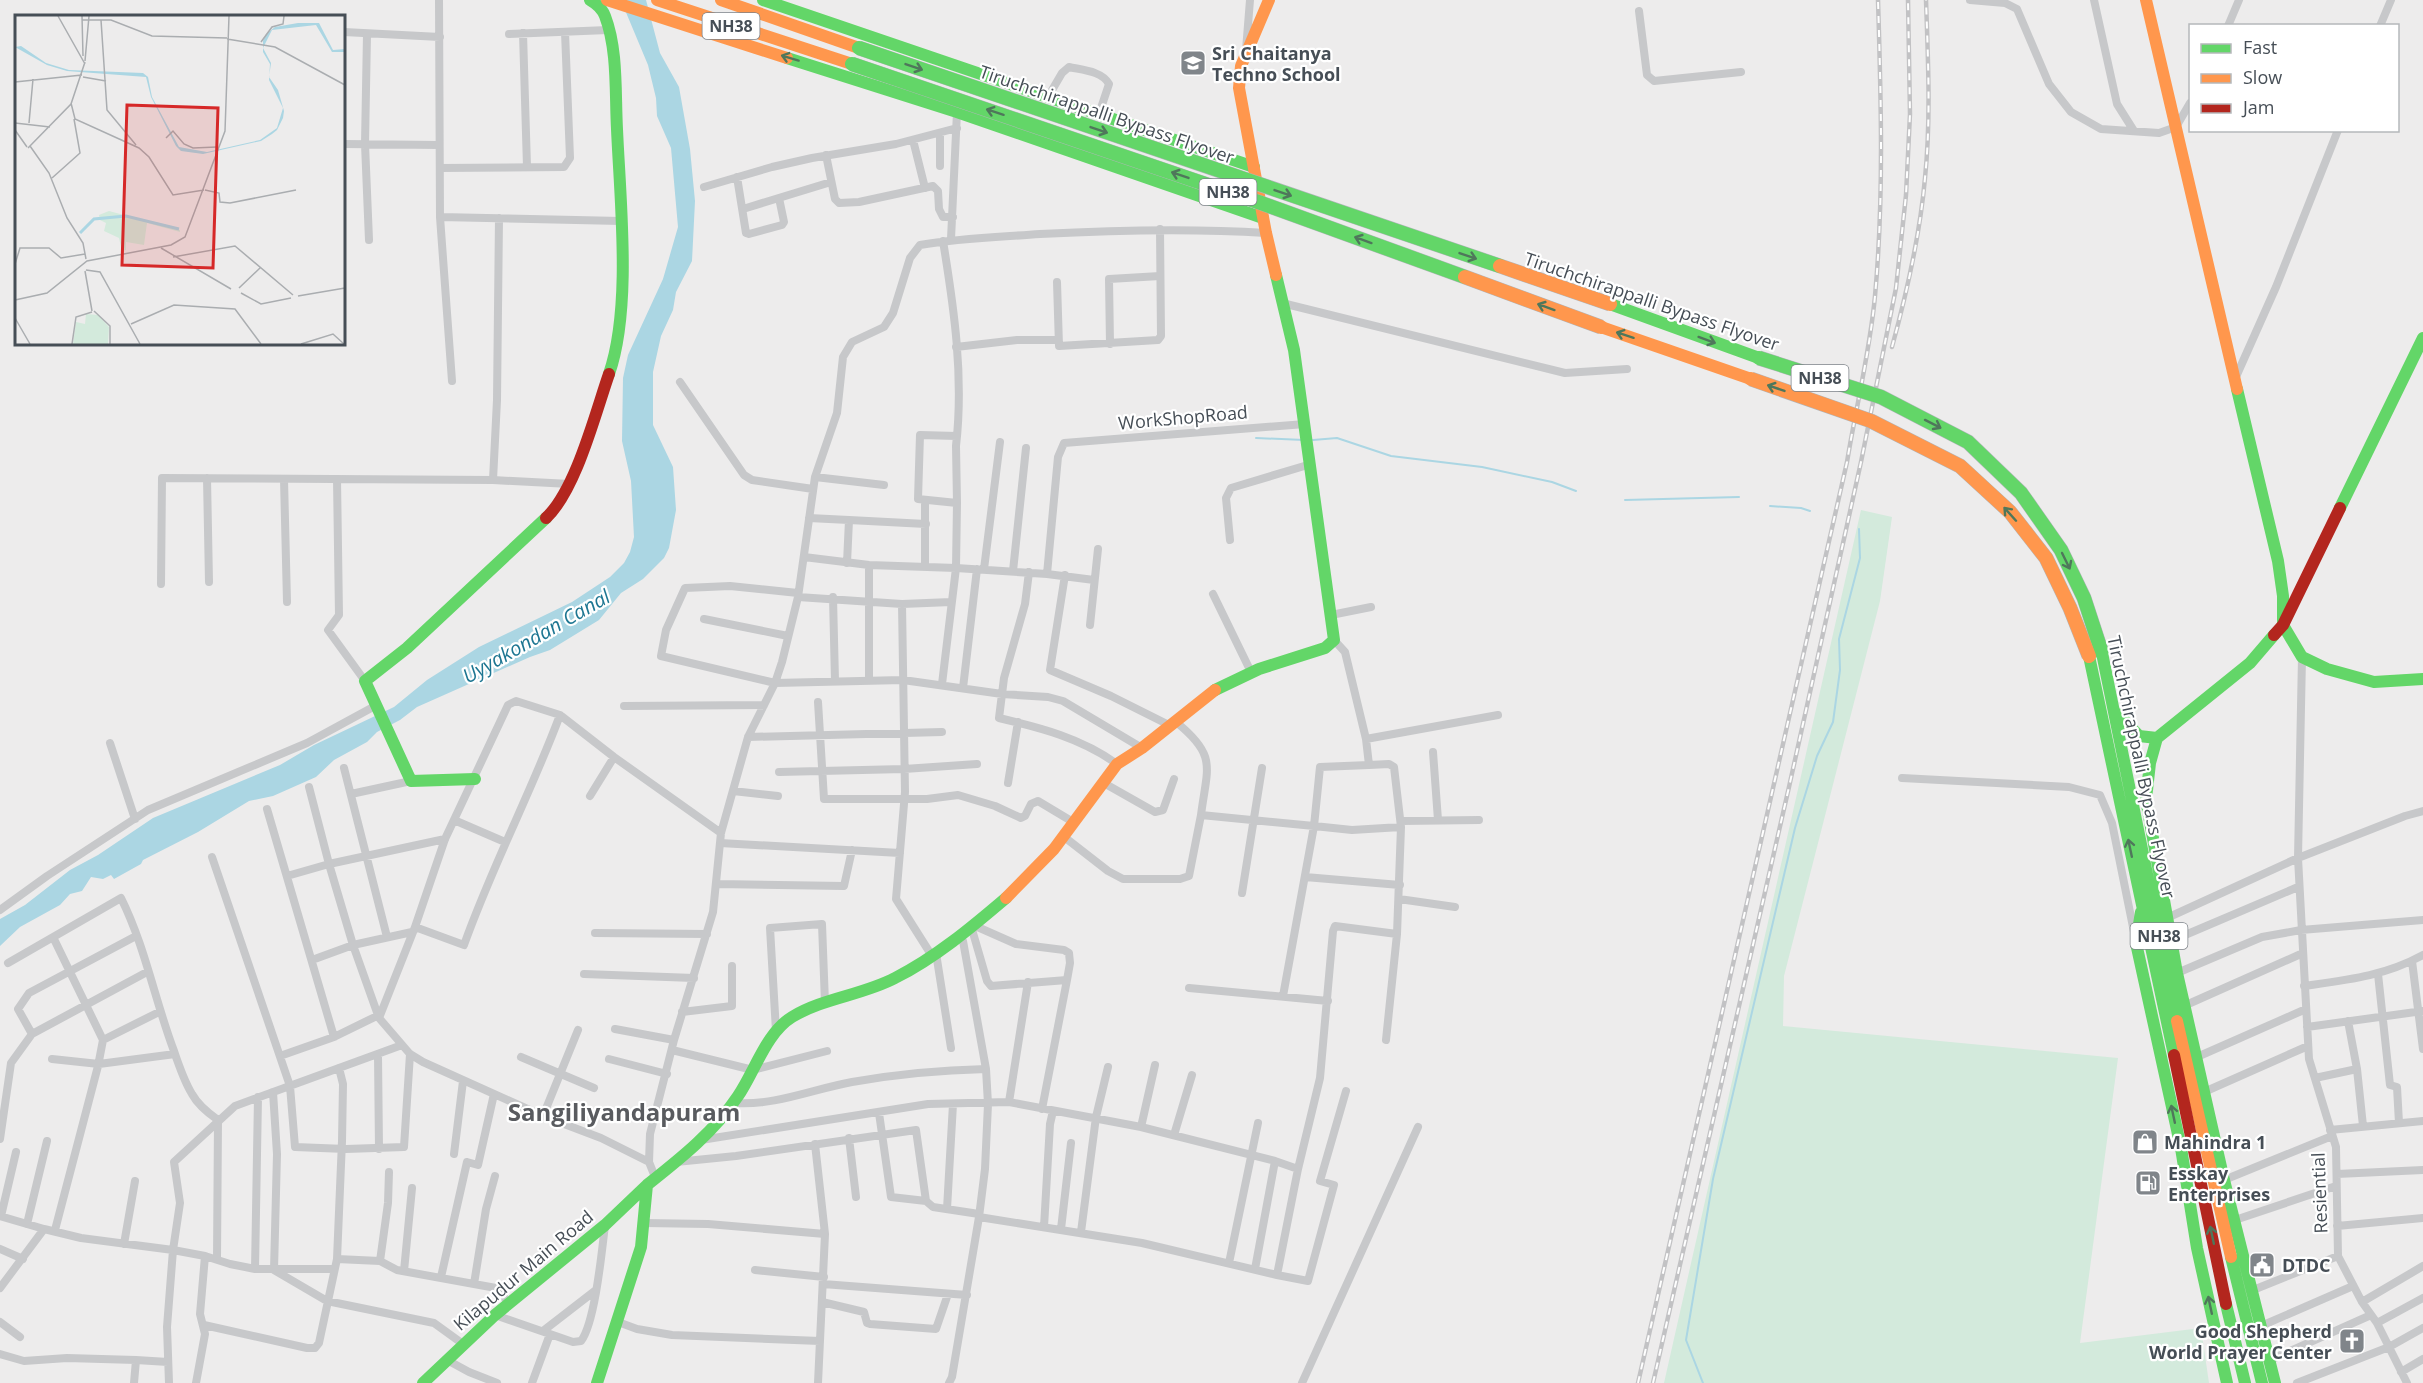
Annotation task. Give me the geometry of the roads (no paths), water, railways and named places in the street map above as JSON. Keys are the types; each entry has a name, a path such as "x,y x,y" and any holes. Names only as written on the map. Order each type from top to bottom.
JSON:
{"main road":[{"path":"475,779 411,781 391,734 364,681 408,648 558,507 570,484 574,467 614,359 621,305 621,221 613,52 605,16 598,4 590,0"},
{"name":"NH38","path":"657,0 804,49 823,62"},
{"name":"Tiruchchirappalli Bypass Flyover","path":"721,0 1610,304 1759,358 1881,397 1968,442 2020,493 2061,550 2084,598 2142,905 2225,1301 2245,1383"},
{"path":"764,0 1254,167"},
{"path":"776,1030 791,1017 894,980 934,954 1005,899 1054,849 1117,764 1142,748 1212,692 1251,672 1325,648 1334,640 1294,350 1266,233 1239,88 1241,66 1269,0"},
{"path":"2146,0 2278,561 2283,596 2283,625 2302,657 2327,669 2374,682 2423,679"},
{"path":"610,1 823,62 957,112 1263,218"},
{"name":"Tiruchchirappalli Bypass Flyover","path":"823,62 852,64 1261,203 1590,323 1871,421 1960,466 2010,512 2046,558 2070,608 2096,654 2116,712 2152,900 2206,1158 2262,1383"},
{"path":"2116,712 2138,736 2148,740 2157,738 2250,663 2283,625 2423,338"},
{"path":"2157,738 2150,763 2146,799 2166,918 2224,1180 2275,1383"},
{"path":"2142,905 2136,943 2181,1148 2197,1248 2227,1383"},
{"name":"Kilapudur Main Road","path":"426,1382 495,1315 605,1224 651,1181 701,1140 734,1103 776,1030"},
{"path":"597,1383 641,1247 651,1181"}],"street":[{"path":"439,0 440,217 452,381"},
{"path":"1246,53 1245,42 1250,0"},
{"path":"1960,0 2016,5 2049,84 2071,112 2101,129 2159,133 2176,127 2189,105"},
{"path":"2094,0 2117,105 2134,130"},
{"path":"2229,24 2239,0"},
{"path":"2381,24 2391,0"},
{"path":"1639,11 1647,75 1654,81 1741,72"},
{"path":"509,34 608,30"},
{"path":"345,32 440,37"},
{"path":"440,168 564,167 570,158 565,32"},
{"path":"523,33 527,167"},
{"path":"367,34 365,144 369,240"},
{"path":"1048,97 1062,73 1069,67 1099,75 1109,84 1099,114"},
{"path":"942,684 956,568 957,436 960,380 947,240 953,217 957,112"},
{"path":"704,188 772,167 913,140 957,128"},
{"path":"2235,380 2276,287 2337,132"},
{"path":"940,133 940,166"},
{"path":"913,140 925,188"},
{"path":"345,144 440,145"},
{"path":"826,155 835,199 839,203 859,202 925,188 936,188 939,209 944,217 953,217"},
{"path":"737,177 746,233 778,228 784,222 779,198"},
{"path":"743,209 831,182"},
{"path":"440,217 621,221"},
{"path":"493,480 497,400 499,218"},
{"path":"1057,282 1059,346 1158,340 1161,336 1160,229"},
{"path":"651,1181 650,1134 674,1040 707,934 717,884 720,838 748,737 776,683 798,595 815,477 837,413 843,357 852,342 884,327 893,313 910,258 920,245 947,240 1160,229 1266,233"},
{"path":"1110,344 1109,279 1160,276"},
{"path":"1282,303 1566,373 1627,369"},
{"path":"956,347 1007,340 1058,340"},
{"path":"680,382 744,475 752,480 813,489"},
{"name":"WorkShopRoad","path":"1047,574 1059,457 1064,443 1305,424"},
{"path":"957,436 920,435 918,499 957,503"},
{"path":"963,688 1000,442"},
{"path":"1013,571 1026,448"},
{"path":"1230,540 1226,498 1231,488 1311,464"},
{"path":"815,477 884,485"},
{"path":"161,584 162,478 493,480 570,484"},
{"path":"207,478 209,582"},
{"path":"284,479 286,602"},
{"path":"337,479 339,615 328,630 364,681"},
{"path":"925,500 925,567"},
{"path":"809,518 926,524"},
{"path":"847,563 849,520"},
{"path":"1090,625 1098,549"},
{"path":"804,557 869,565 1029,572 1094,580"},
{"path":"869,565 869,681"},
{"path":"1029,572 1025,604 1004,678 999,718 1050,730 1071,738 1117,764"},
{"path":"1063,837 1108,871 1123,879 1180,879 1189,876 1201,815 1207,760 1205,751 1192,735 1173,724 1050,669 1065,575"},
{"path":"951,602 902,604 798,595 730,586 686,588 666,630 661,656 776,683 903,680 1002,694 1058,699 1142,748"},
{"path":"1213,594 1251,672"},
{"path":"833,597 835,681"},
{"path":"902,604 904,799 896,899 934,954 951,1048"},
{"path":"1331,615 1371,607"},
{"path":"704,619 788,636"},
{"path":"1334,640 1345,652 1366,738 1369,765"},
{"name":"Resiential","path":"2302,657 2298,886 2309,1059 2336,1148 2338,1256 2362,1302 2377,1323 2407,1383"},
{"path":"280,1056 378,1017 414,929 445,839 508,705 516,701 560,715 720,838 900,853"},
{"path":"818,702 824,799 904,799 958,795 995,806 1021,818 1026,816 1031,804 1038,801 1073,822"},
{"path":"624,706 764,705"},
{"path":"0,910 148,810 307,743 375,706"},
{"path":"312,960 353,945 414,929 464,945 505,842 539,770 560,715"},
{"path":"1366,738 1498,715"},
{"path":"1008,783 1018,722"},
{"path":"748,737 942,732"},
{"path":"110,743 135,819"},
{"path":"1433,752 1438,820"},
{"path":"590,796 614,757"},
{"path":"779,772 904,770 977,764"},
{"path":"1283,996 1314,826 1320,767 1389,764 1394,767 1401,824 1397,934 1386,1040"},
{"path":"344,768 368,854 387,937"},
{"path":"1242,893 1262,768"},
{"path":"1902,778 2069,787 2100,795 2112,823 2136,943"},
{"path":"1102,782 1155,812 1163,810 1174,779"},
{"path":"351,794 411,781"},
{"path":"309,787 353,945 378,1017 410,1054 463,1081 543,1116 601,1138 649,1162"},
{"path":"733,791 778,796"},
{"path":"267,809 334,1036"},
{"path":"2166,918 2298,858 2423,811"},
{"path":"1201,815 1352,830 1438,820 1479,820"},
{"path":"454,820 505,842"},
{"path":"287,876 368,854 445,839"},
{"path":"717,884 844,886 852,850"},
{"path":"212,857 290,1086 295,1147 399,1149 405,1144 410,1054"},
{"path":"1305,876 1400,885"},
{"path":"2171,940 2298,886"},
{"path":"8,963 121,898 136,936 159,1012 191,1094 203,1109 218,1120"},
{"path":"1399,899 1455,907"},
{"path":"2177,973 2262,937 2301,930 2423,920"},
{"path":"776,1030 770,928 822,924 825,1003"},
{"path":"1277,1275 1298,1169 1320,1078 1333,931 1335,926 1397,934"},
{"path":"968,928 1016,944 1064,950 1069,953 1070,963 1042,1109"},
{"path":"968,928 987,981 991,986 1067,980"},
{"path":"949,1383 967,1295 979,1216 985,1169 988,1104 986,1069 963,941 968,928"},
{"path":"595,933 707,934"},
{"path":"32,1034 18,1009 28,993 136,936"},
{"path":"53,937 103,1040 99,1064 55,1230"},
{"path":"2186,1005 2303,953"},
{"path":"2304,986 2365,978 2423,955"},
{"path":"2412,961 2421,1011 2423,1049"},
{"path":"682,1012 732,1006 732,966"},
{"path":"0,1139 11,1063 32,1034 147,972"},
{"path":"584,974 694,978"},
{"path":"2378,974 2390,1085 2397,1087 2399,1123"},
{"path":"1009,1102 1028,982"},
{"path":"1189,988 1328,1001"},
{"path":"2198,1057 2306,1010"},
{"path":"2307,1028 2421,1011"},
{"path":"103,1040 159,1012"},
{"path":"2348,1022 2357,1069 2363,1126"},
{"path":"615,1029 674,1040"},
{"path":"543,1116 578,1030"},
{"path":"169,1383 167,1327 173,1250 180,1203 174,1162 235,1106 402,1045"},
{"path":"2204,1092 2308,1046"},
{"path":"672,1050 753,1070 827,1051"},
{"path":"52,1059 99,1064 175,1054"},
{"path":"378,1055 379,1149"},
{"path":"521,1057 594,1088"},
{"path":"609,1059 667,1074"},
{"path":"1141,1127 1155,1065"},
{"path":"1081,1232 1096,1117 1108,1067"},
{"path":"204,1325 308,1348 315,1348 319,1343 337,1259 343,1084 339,1068"},
{"path":"734,1103 746,1104 781,1099 849,1082 919,1071 986,1069"},
{"path":"2314,1078 2357,1069"},
{"path":"1174,1136 1192,1075"},
{"path":"454,1154 463,1081"},
{"path":"879,1113 891,1197 926,1201 933,1207 979,1216 1142,1243 1308,1281 1334,1185 1320,1181 1346,1091"},
{"path":"273,1092 277,1154 274,1270"},
{"path":"441,1277 467,1162 478,1165 494,1094"},
{"path":"255,1269 258,1097"},
{"path":"701,1140 928,1104 1009,1102 1141,1127 1298,1169"},
{"path":"947,1209 953,1104"},
{"path":"1044,1227 1050,1124 1053,1111"},
{"path":"217,1260 218,1120"},
{"path":"2224,1180 2331,1133 2363,1126 2423,1121"},
{"path":"1229,1263 1258,1123"},
{"path":"1302,1383 1418,1127"},
{"path":"676,1162 724,1158 882,1133 916,1130 926,1201"},
{"path":"849,1138 856,1197"},
{"path":"27,1224 47,1141"},
{"path":"814,1143 825,1234 818,1383"},
{"path":"1061,1229 1071,1143"},
{"path":"16,1152 0,1216 81,1238 173,1250 255,1269 334,1269"},
{"path":"1255,1269 1275,1161"},
{"path":"2337,1174 2423,1170"},
{"path":"380,1262 388,1203 389,1172"},
{"path":"474,1284 486,1209 495,1176"},
{"path":"124,1244 135,1180"},
{"path":"2235,1220 2336,1186"},
{"path":"404,1271 412,1188"},
{"path":"2337,1226 2423,1218"},
{"path":"645,1223 708,1224 825,1234"},
{"path":"495,1315 573,1342 581,1341 586,1333 596,1290 605,1224"},
{"path":"0,1288 44,1229"},
{"path":"0,1249 23,1259"},
{"path":"196,1383 205,1334 200,1314 205,1256"},
{"path":"2253,1290 2338,1256"},
{"path":"337,1259 380,1262 404,1271 496,1288 509,1303"},
{"path":"2362,1302 2423,1266"},
{"path":"274,1270 327,1301 434,1323 463,1344"},
{"path":"755,1270 823,1280 967,1295"},
{"path":"2261,1326 2353,1286"},
{"path":"532,1383 546,1333 596,1290"},
{"path":"822,1302 864,1312 867,1323 870,1324 936,1329 948,1294"},
{"path":"2377,1323 2423,1298"},
{"path":"2270,1360 2371,1315"},
{"path":"0,1322 20,1337"},
{"path":"618,1322 637,1329 672,1335 820,1341"},
{"path":"2297,1383 2389,1347 2423,1328"},
{"path":"0,1354 24,1361 67,1358 168,1362"},
{"path":"2401,1372 2423,1359"},
{"path":"134,1383 136,1360"},
{"path":"447,1360 497,1383"}],"water":[{"name":"Uyyakondan Canal","path":"625,0 646,0 660,53 679,87 690,149 695,201 692,261 676,292 673,310 661,336 653,372 653,425 673,467 676,510 669,548 664,558 643,579 621,593 599,620 550,650 417,707 400,720 377,732 367,742 334,760 316,777 273,796 249,801 198,832 143,860 141,864 114,879 111,875 103,879 91,877 82,891 70,894 60,905 20,927 0,946 0,919 25,905 70,870 98,855 153,818 280,765 314,745 394,707 427,680 479,647 572,602 610,577 624,563 634,537 631,481 622,441 623,378 628,355 663,279 678,227 671,148 657,116 656,98 648,65 625,10"}],"waterway":[{"path":"1256,438 1304,440"},
{"path":"1313,440 1337,438 1391,456 1482,467 1552,482 1576,491"},
{"path":"1625,500 1739,497"},
{"path":"1770,506 1801,508 1810,511"},
{"path":"1703,1383 1686,1340 1713,1179 1795,828 1817,756 1833,722 1840,670 1839,639 1860,558 1859,529"}],"railway":[{"path":"1638,1383 1847,462 1866,358 1873,317 1880,222 1881,111 1878,0"},
{"path":"1653,1383 1789,787 1861,462 1896,288 1906,195 1910,114 1908,0"},
{"path":"1892,347 1912,263 1925,178 1928,111 1926,0"}],"place":[{"name":"Sri Chaitanya Techno School","path":"1193,63"},
{"name":"Mahindra 1","path":"2145,1142"},
{"name":"Esskay Enterprises","path":"2148,1183"},
{"name":"DTDC","path":"2262,1265"},
{"name":"Good Shepherd World Prayer Center","path":"2352,1341"}],"district":[{"name":"Sangiliyandapuram","path":"624,1111"}]}
